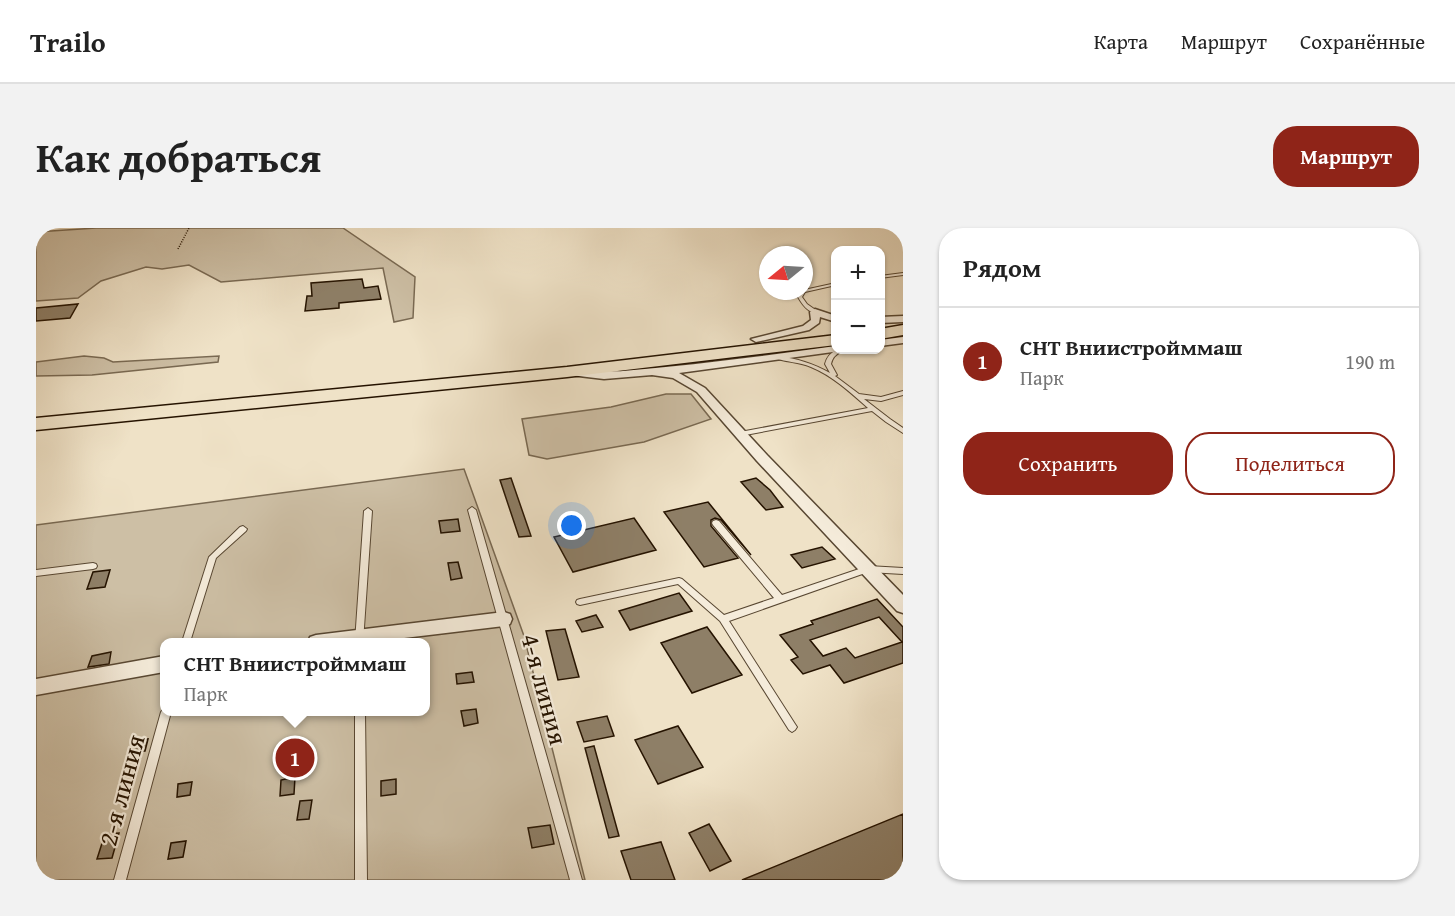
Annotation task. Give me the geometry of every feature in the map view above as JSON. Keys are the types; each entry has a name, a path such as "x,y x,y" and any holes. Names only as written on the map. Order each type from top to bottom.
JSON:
{"highway":[{"path":"885,321 903,319"},
{"path":"36,411 831,330"},
{"path":"885,333 903,330"},
{"path":"36,424 567,372 831,341"}],"street":[{"path":"756,339 806,328 816,321 815,312 831,317"},
{"path":"885,342 903,340"},
{"path":"567,372 604,376 716,366 831,351"},
{"path":"701,390 701,375 706,369 716,366"},
{"path":"653,372 676,375 701,390 903,606"},
{"path":"367,638 504,620"},
{"path":"36,687 160,665"}],"lane":[{"path":"885,277 903,274"},
{"path":"813,289 831,285"},
{"path":"801,300 815,312"},
{"path":"831,354 828,364 839,381"},
{"path":"774,358 795,359 824,370 903,431"},
{"path":"857,396 881,399 903,393"},
{"path":"740,434 873,409"},
{"name":"4-я линия","path":"472,510 576,880"},
{"path":"359,638 368,512"},
{"path":"716,523 779,598"},
{"path":"187,638 213,557 243,529"},
{"path":"36,573 93,566"},
{"path":"723,619 868,569 903,571"},
{"path":"580,602 679,581 723,619 792,727"},
{"name":"2-я линия","path":"120,880 165,716"},
{"path":"360,716 361,880"}],"path":[{"path":"178,249 189,228"}],"shaded area":[{"path":"96,228 343,228 415,277 413,318 394,322 383,268 221,282 189,265 162,269 146,267 101,281 78,298 36,301 36,232"},
{"path":"84,356 104,358 113,362 219,356 218,362 92,375 36,376 36,362"},
{"path":"666,394 691,394 711,419 644,442 547,459 529,455 522,419 611,407"},
{"path":"464,469 524,636 585,880 36,880 36,525"}],"building":[{"path":"362,279 364,288 378,286 381,299 339,303 339,308 305,311 307,296 312,296 311,283"},
{"path":"78,304 70,318 36,321 36,308"},
{"path":"511,478 531,536 519,537 500,480"},
{"path":"756,478 770,490 783,507 766,510 741,482"},
{"path":"708,502 751,555 721,520 715,518 711,520 711,526 738,558 704,567 664,512"},
{"path":"634,518 656,550 573,572 554,537"},
{"path":"458,519 460,531 441,533 439,521"},
{"path":"822,547 835,559 802,568 791,555"},
{"path":"458,562 462,578 451,580 448,563"},
{"path":"110,570 105,587 87,589 93,572"},
{"path":"679,593 692,611 630,630 619,611"},
{"path":"877,599 903,627 903,663 844,683 830,665 803,674 791,660 798,657 780,635 813,624 811,621","holes":["879,617 902,642 855,658 846,648 823,656 810,640"]},
{"path":"596,615 603,627 582,632 576,621"},
{"path":"707,627 742,675 692,693 661,643"},
{"path":"565,629 579,677 558,680 546,631"},
{"path":"111,652 109,664 88,667 92,656"},
{"path":"472,672 474,682 457,684 456,674"},
{"path":"476,709 478,723 464,726 461,711"},
{"path":"607,716 614,736 584,742 577,722"},
{"path":"678,726 703,767 658,784 635,740"},
{"path":"148,739 145,751 131,752 134,741"},
{"path":"594,746 619,836 609,838 585,748"},
{"path":"310,747 310,759 297,762 297,749"},
{"path":"295,777 294,794 280,796 281,780"},
{"path":"396,779 396,794 381,796 381,781"},
{"path":"192,782 190,795 177,797 178,784"},
{"path":"312,800 309,819 297,820 300,801"},
{"path":"903,814 903,880 742,880"},
{"path":"709,824 731,861 710,871 689,833"},
{"path":"550,825 554,844 532,848 528,828"},
{"path":"119,833 112,858 97,859 105,834"},
{"path":"186,841 183,857 168,859 171,843"},
{"path":"661,842 675,880 631,880 621,851"}],"place":[{"name":"СНТ Вниистройммаш","path":"295,758"}]}
